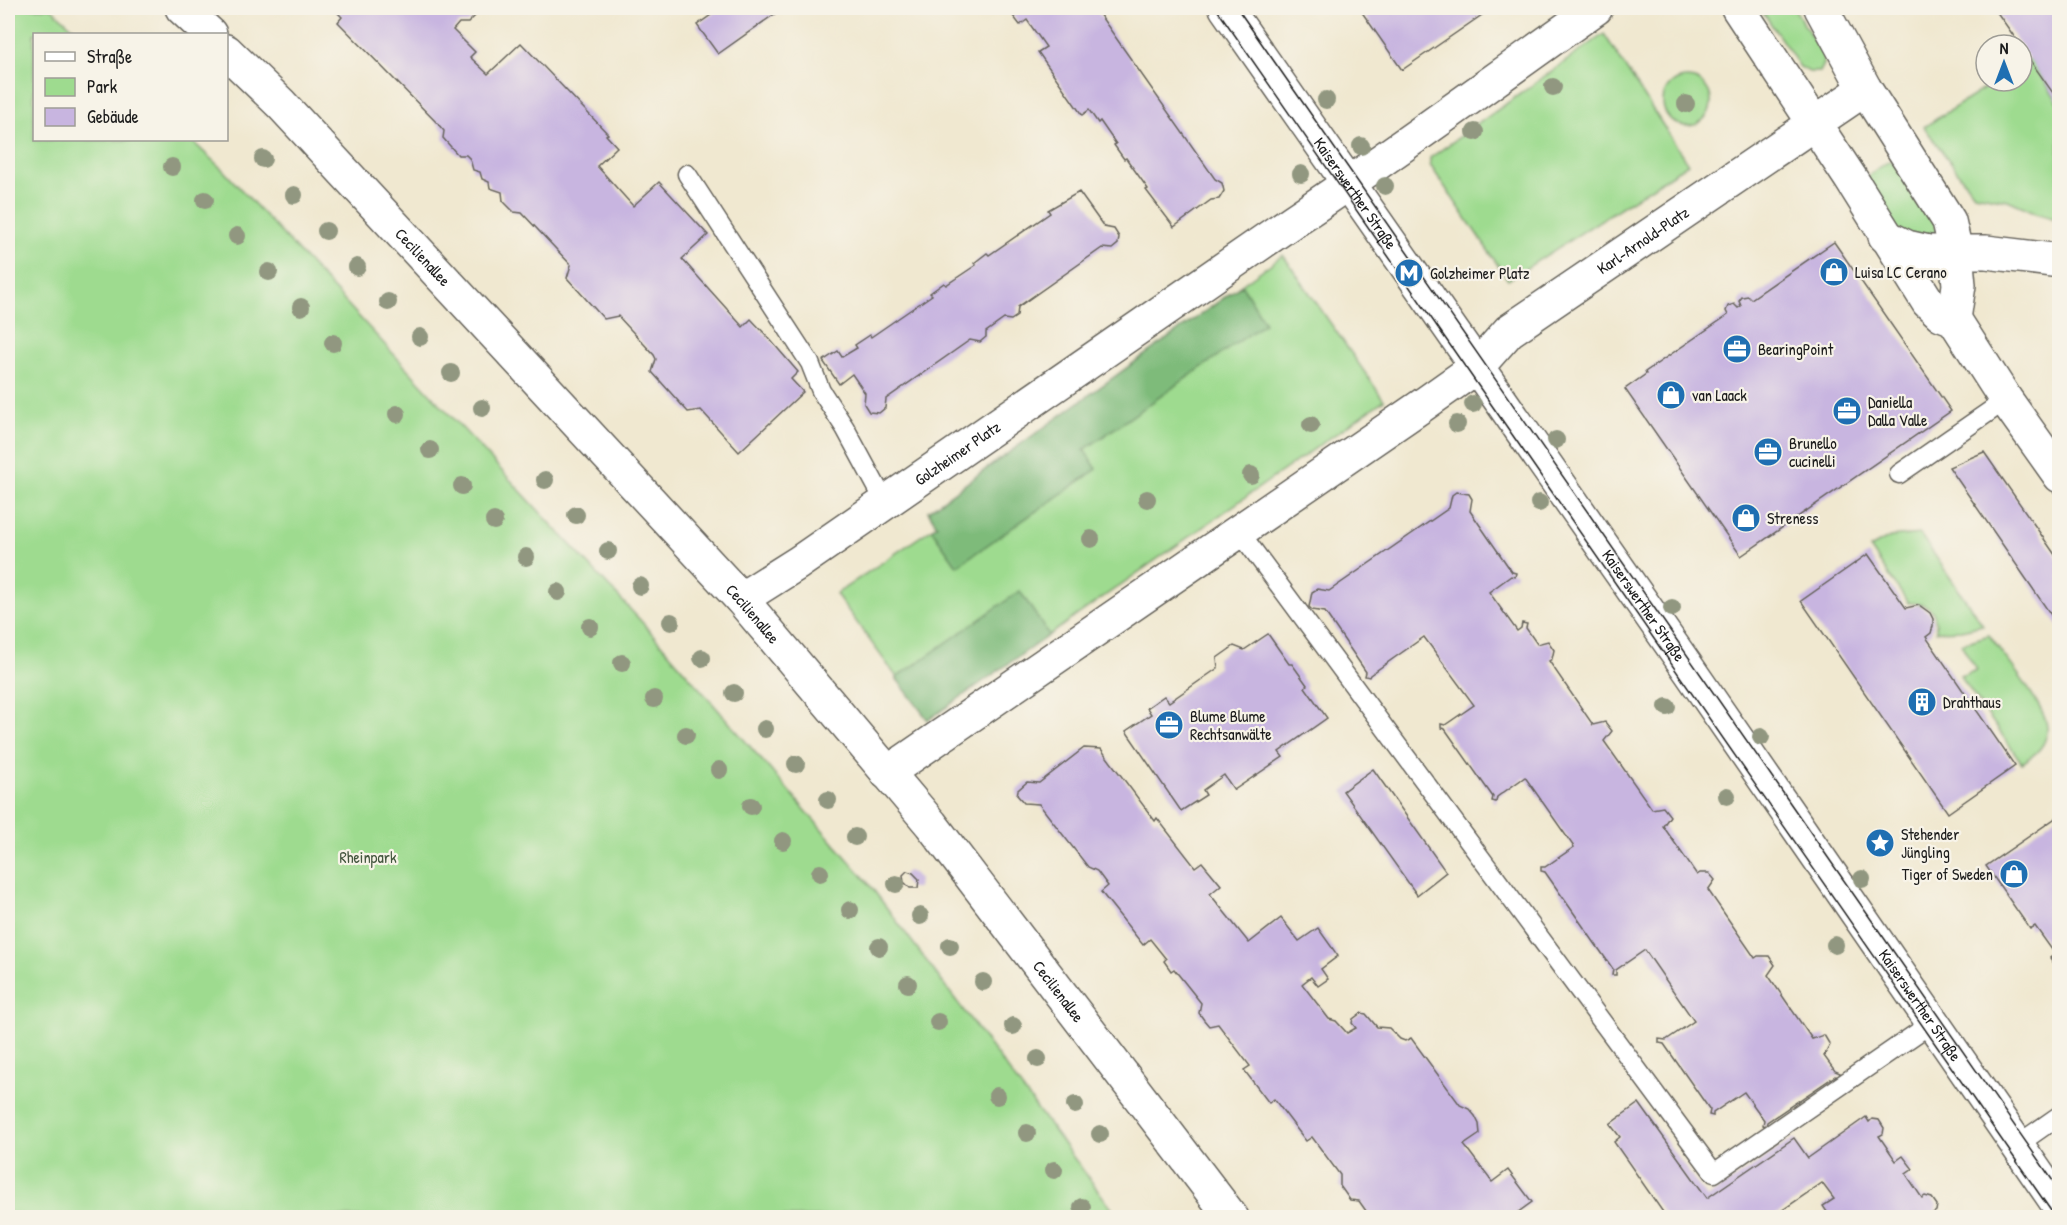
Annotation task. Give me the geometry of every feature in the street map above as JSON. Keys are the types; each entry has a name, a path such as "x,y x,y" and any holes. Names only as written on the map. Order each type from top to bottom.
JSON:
{"street":[{"path":"182,8 209,33"},
{"name":"Kaiserswerther Straße","path":"1226,8 1478,366 2060,1207"},
{"path":"1350,183 1596,8"},
{"path":"1737,8 1814,123 1928,303 1941,314 1954,319 2006,400 2060,477"},
{"path":"1821,8 1865,89 1950,221 1959,285 1954,319"},
{"name":"Cecilienallee","path":"228,53 298,122 741,599 931,824 1232,1218"},
{"name":"Karl-Arnold-Platz","path":"1478,366 1509,331 1865,89"},
{"name":"Golzheimer Platz","path":"741,599 1350,183"},
{"path":"1886,236 1907,247 1929,252 1986,252 2060,261"},
{"path":"887,773 1478,366"}],"lane":[{"path":"687,174 810,363 821,391 845,428 885,502"},
{"path":"1899,474 2006,400"},
{"path":"1239,531 1714,1173 1933,1022"},
{"path":"2017,1145 2060,1115"}],"green space":[{"name":"Rheinpark","path":"8,8 51,8 79,33 33,33 33,141 192,141 223,170 641,621 866,880 1118,1217 8,1217"},
{"path":"1760,8 1794,8 1823,55 1824,64 1820,72 1809,72 1800,67"},
{"path":"1604,34 1688,164 1508,280 1430,165 1430,158"},
{"path":"2034,65 2059,103 2059,220 2008,200 1974,194 1924,127 1977,93 2034,93"},
{"path":"1682,78 1692,78 1704,85 1711,97 1711,107 1704,119 1692,126 1682,126 1667,115 1663,107 1663,97 1674,82"},
{"path":"1889,161 1902,165 1936,223 1936,234 1915,247 1902,242 1867,177"},
{"path":"1283,255 1384,400 928,720 836,594 937,525 928,511"},
{"path":"1242,285 1265,323 1084,450 1097,469 957,566 931,529 937,525 928,511"},
{"path":"1920,534 1983,625 1961,630 1936,631 1935,618 1930,609 1921,604 1908,603 1870,548 1890,537"},
{"path":"1020,591 1049,635 928,720 896,678"},
{"path":"1989,635 2031,693 2045,718 2047,733 2043,744 2036,753 2022,763 1960,676 1977,670 1961,644"}],"building":[{"path":"333,8 443,8 446,11 450,8 483,8 468,23 459,23 453,30 475,52 470,57 488,74 521,43 608,134 606,135 617,147 597,166 633,206 659,182 708,235 682,259 743,327 751,319 767,336 798,372 791,379 803,392 739,452 701,410 688,412 652,372 656,359 654,355 618,316 604,319 567,278 571,265 522,213 514,212 503,201 502,192 490,188 489,182 482,179 480,172 473,170 470,159 466,155 458,155 443,138 444,131 438,124 338,22 342,17"},
{"path":"721,8 783,8 718,54 697,25"},
{"path":"1007,8 1095,8 1215,179 1222,183 1224,191 1219,199 1211,200 1174,227 1146,190 1148,189 1126,158 1124,159 1114,145 1116,144 1100,121 1098,123 1089,110 1082,115 1038,52 1046,47 1027,20 1020,25"},
{"path":"1359,8 1492,8 1402,70"},
{"path":"1994,8 2060,8 2060,103 2034,66 2034,33 2012,33"},
{"path":"1079,192 1104,227 1114,229 1119,237 1118,244 1112,249 1102,248 1018,307 1017,316 1011,320 1004,319 986,332 986,337 980,342 970,340 886,399 885,408 879,413 869,412 864,404 865,393 852,374 839,384 823,361 838,351 842,357 857,348 855,345 870,335 871,337 932,295 930,293 944,283 946,285 976,265 974,263 987,253 989,255 1050,213 1048,210"},
{"path":"1834,242 1951,411 1741,556 1625,389 1646,374 1645,372 1728,315 1726,311 1728,306 1734,304 1738,308 1741,306 1739,301 1742,297 1748,296 1751,299"},
{"path":"1984,452 2060,562 2060,628 1949,467"},
{"path":"1456,492 1469,494 1472,499 1470,511 1512,572 1516,573 1515,577 1511,576 1489,592 1517,631 1521,628 1522,623 1527,624 1526,628 1537,644 1548,641 1554,650 1552,659 1549,661 1593,725 1605,722 1612,731 1604,741 1652,809 1663,807 1670,816 1663,826 1697,875 1709,873 1715,880 1708,890 1755,958 1769,956 1775,965 1768,975 1812,1039 1824,1035 1830,1045 1824,1056 1835,1071 1840,1073 1839,1077 1835,1076 1767,1122 1766,1126 1763,1125 1764,1120 1744,1092 1713,1113 1713,1116 1709,1115 1710,1110 1664,1044 1659,1043 1659,1039 1666,1040 1694,1021 1645,950 1616,970 1616,975 1612,975 1613,969 1545,872 1541,871 1541,867 1545,867 1574,847 1525,777 1497,797 1496,802 1492,801 1493,797 1445,729 1441,728 1441,724 1445,725 1474,705 1424,637 1369,677 1365,676 1366,672 1325,612 1312,610 1309,607 1312,592 1317,589 1329,591 1449,508 1452,495"},
{"name":"Drahthaus","path":"1868,554 1906,608 1919,605 1930,613 1933,626 1931,633 1926,637 2015,766 1948,813 1801,601"},
{"path":"1268,634 1307,685 1305,687 1327,718 1279,752 1283,757 1234,790 1224,775 1203,790 1206,795 1181,811 1126,731 1151,714 1147,708 1164,696 1169,702 1218,668 1217,658 1234,646 1244,650"},
{"path":"1084,748 1101,749 1155,821 1157,818 1195,867 1202,862 1221,885 1210,894 1249,943 1281,918 1299,941 1318,928 1338,956 1321,969 1328,979 1318,986 1311,977 1302,984 1329,1019 1336,1021 1347,1033 1356,1028 1352,1023 1353,1019 1361,1013 1366,1014 1377,1027 1389,1028 1405,1041 1411,1038 1460,1105 1469,1109 1479,1124 1480,1134 1464,1145 1492,1182 1508,1170 1532,1202 1510,1218 1371,1218 1359,1201 1350,1200 1340,1186 1340,1175 1312,1137 1306,1141 1274,1099 1269,1103 1244,1070 1250,1066 1218,1024 1209,1026 1199,1013 1201,1003 1174,969 1171,971 1164,961 1166,959 1150,939 1143,945 1101,892 1108,886 1097,871 1088,867 1039,804 1024,803 1017,795 1018,790 1027,782 1039,783"},
{"path":"1373,769 1446,872 1417,895 1343,791"},
{"path":"2060,815 2060,972 2050,958 2055,954 2035,926 2030,929 1986,866"},
{"path":"907,871 919,879 918,888 910,888 904,882 903,875"},
{"path":"1639,1103 1707,1198 1794,1138 1808,1158 1866,1117 1869,1122 1872,1119 1879,1120 1884,1128 1883,1134 1879,1136 1896,1161 1903,1156 1913,1169 1906,1174 1922,1198 1925,1196 1932,1198 1937,1205 1933,1213 1936,1218 1831,1218 1823,1206 1834,1199 1822,1183 1771,1218 1667,1218 1614,1142 1620,1137 1610,1124"}],"tram line":[{"path":"1216,8 2056,1218"},
{"path":"1237,8 2060,1191"}],"place":[{"name":"Luisa LC Cerano","path":"1834,272"},
{"name":"Golzheimer Platz","path":"1409,273"},
{"name":"BearingPoint","path":"1737,349"},
{"name":"van Laack","path":"1671,395"},
{"name":"Daniella Dalla Valle","path":"1847,411"},
{"name":"Brunello cucinelli","path":"1768,452"},
{"name":"Streness","path":"1746,518"},
{"name":"Drahthaus","path":"1922,702"},
{"name":"Blume Blume Rechtsanwälte","path":"1169,725"},
{"name":"Stehender Jüngling","path":"1880,843"},
{"name":"Tiger of Sweden","path":"2014,874"}]}
